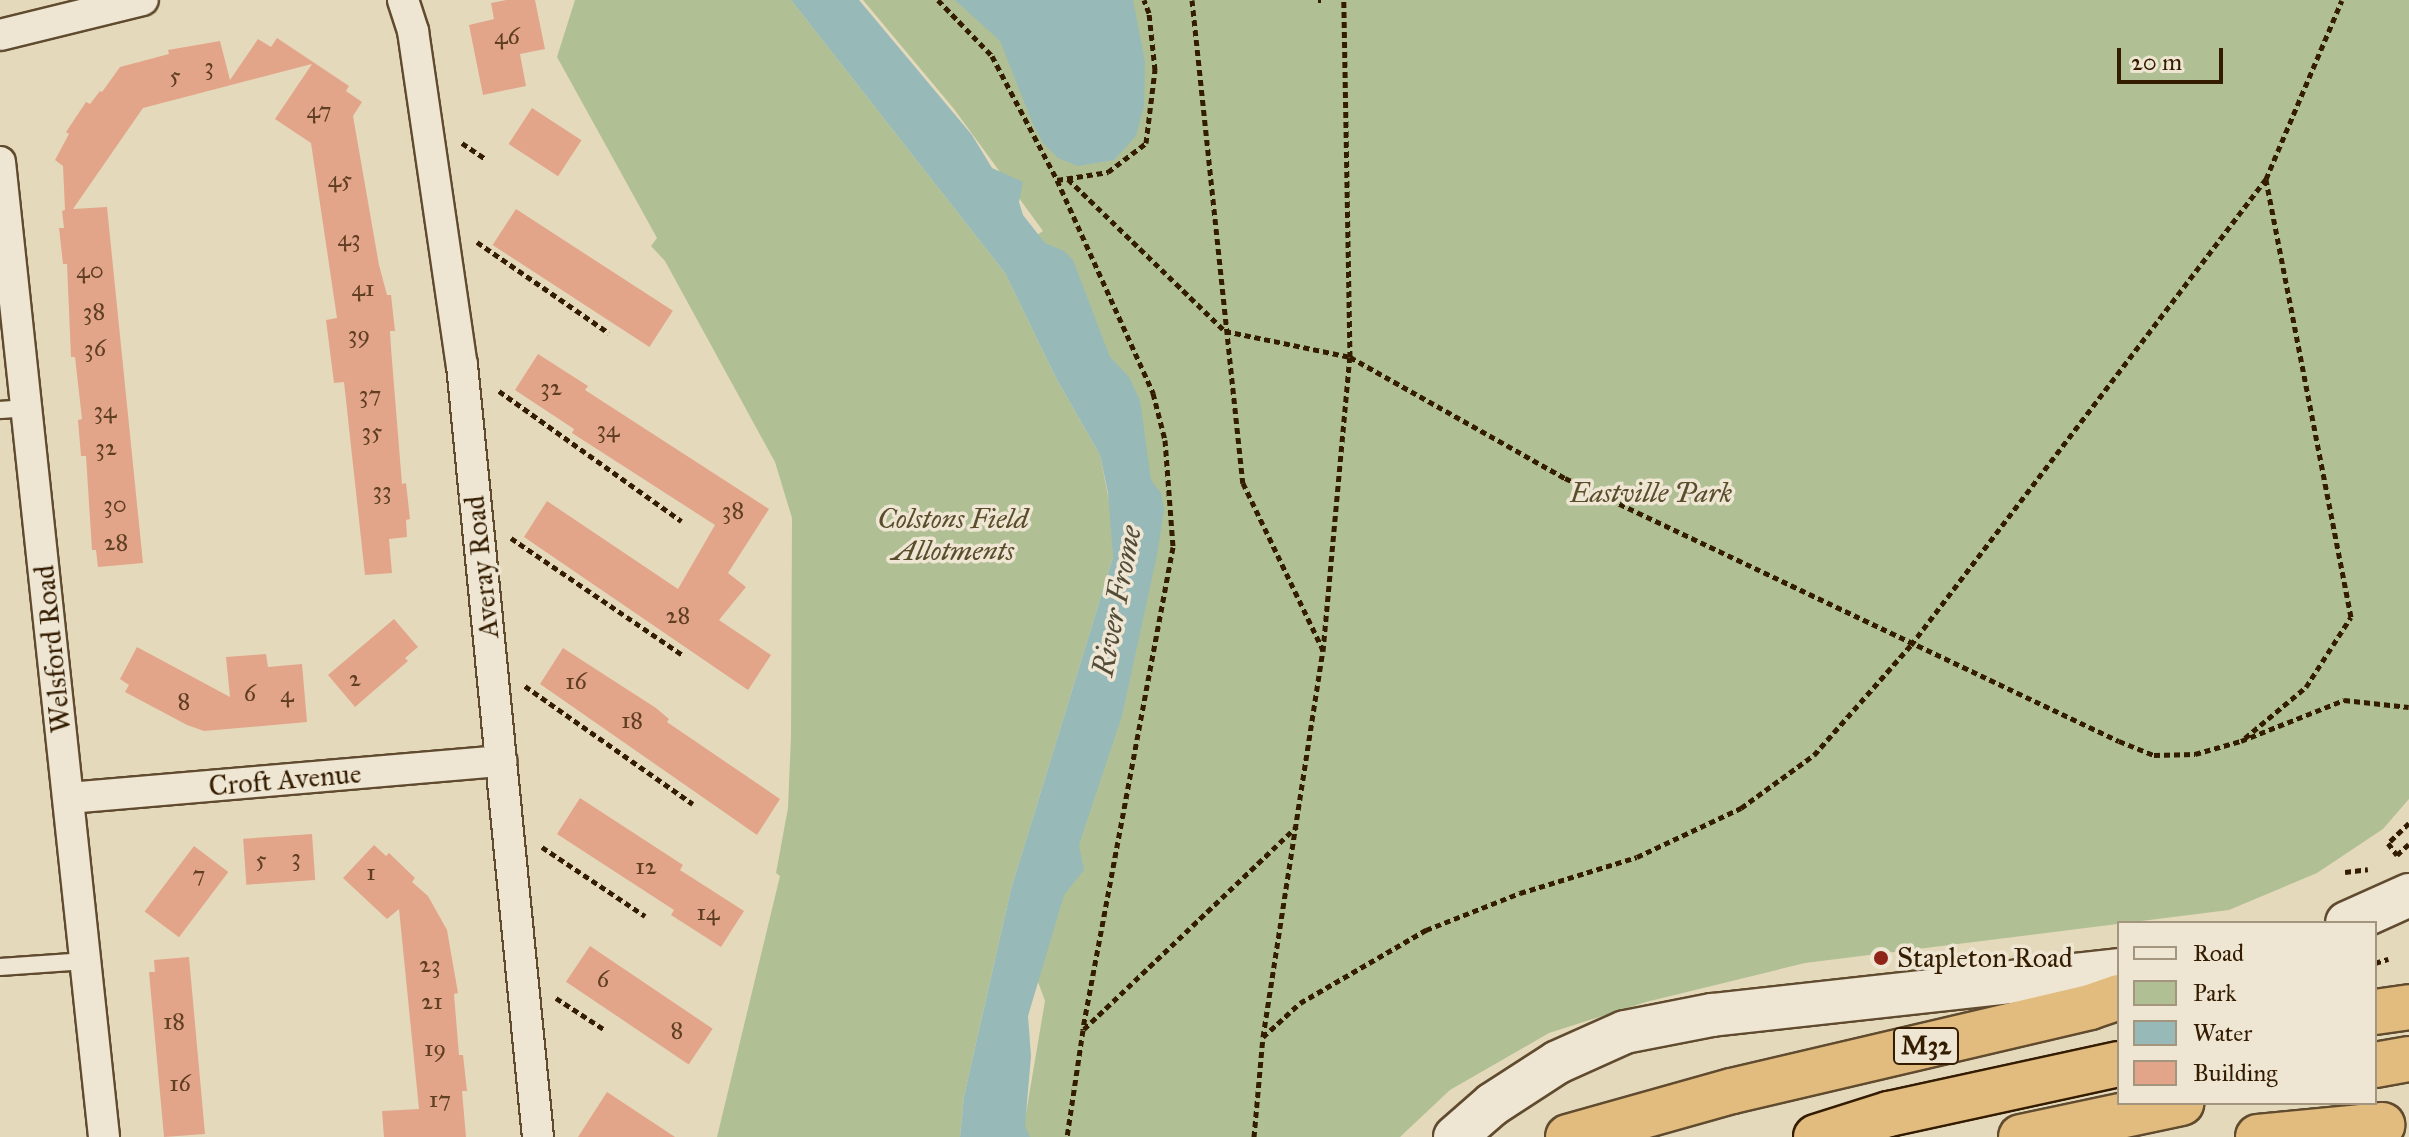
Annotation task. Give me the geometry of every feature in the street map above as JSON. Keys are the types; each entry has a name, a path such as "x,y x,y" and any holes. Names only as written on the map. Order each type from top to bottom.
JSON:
{"highway":[{"name":"M32","path":"1568,1137 1732,1091 2090,1007 2117,998"},
{"path":"2377,1012 2409,1007"},
{"path":"2377,1065 2409,1059"},
{"name":"M32","path":"1816,1137 1889,1114 2117,1064"},
{"path":"2021,1137 2172,1105"},
{"path":"2258,1137 2383,1129"}],"main road":[{"path":"2349,921 2395,881"},
{"path":"1455,1137 1493,1104 1558,1062 1625,1032 1712,1015 2117,970"}],"street":[{"path":"0,35 143,0"},
{"name":"Averay Road","path":"403,0 413,31 462,365 538,1137"},
{"name":"Welsford Road","path":"0,162 14,409 69,798 104,1137"},
{"name":"Croft Avenue","path":"69,798 501,761"}],"lane":[{"path":"0,967 86,961"}],"path":[{"path":"938,0 992,56 1057,180 1153,393 1165,440 1173,547 1083,1030 1067,1137"},
{"path":"1057,180 1108,172 1146,143 1155,70 1149,13 1144,0"},
{"path":"1192,0 1243,483 1323,651"},
{"path":"1254,1137 1263,1037 1323,651 1350,357 1344,0"},
{"path":"1263,1037 1300,1003 1426,930 1520,893 1637,857 1741,808 1814,755 1911,645 2266,179 2342,0"},
{"path":"1068,179 1225,331 1350,357 1565,478 1911,645 2154,755 2195,754 2241,741 2344,700 2409,707"},
{"path":"2241,741 2306,687 2351,617 2266,179"},
{"path":"440,217 609,333"},
{"path":"462,365 681,521"},
{"path":"477,515 684,656"},
{"path":"491,663 693,804"},
{"path":"2409,823 2388,843 2397,855 2409,844"},
{"path":"507,824 645,916"},
{"path":"1083,1030 1298,825"},
{"path":"2345,872 2395,881"},
{"path":"2377,962 2388,959"},
{"path":"522,975 605,1030"}],"green space":[{"name":"Colstons Field Allotments","path":"575,0 791,0 1005,273 1056,378 1100,455 1112,516 1113,557 1011,889 964,1096 960,1137 717,1137 780,876 776,873 788,808 791,736 792,518 775,462 665,261 651,246 657,238 557,57"},
{"name":"Eastville Park","path":"863,0 2409,0 2409,799 2383,829 2317,873 2229,910 2117,921 2117,924 1805,963 1646,1002 1549,1033 1450,1090 1400,1137 1022,1137 1045,1001 1037,979 1070,825 1135,565 1031,239 1043,231 954,109"}],"water":[{"name":"River Frome","path":"791,0 859,0 972,135 992,168 1023,182 1019,202 1023,215 1045,243 1064,251 1073,260 1110,357 1129,377 1140,400 1151,480 1161,493 1164,510 1157,555 1122,716 1079,845 1084,870 1064,895 1028,1016 1031,1056 1025,1126 1030,1137 960,1137 964,1096 1011,889 1113,557 1108,493 1100,455 1056,378 1005,273"},
{"path":"955,0 1133,0 1145,61 1144,106 1136,136 1114,160 1078,166 1058,158 1043,143 1032,122 1000,41"}],"building":[{"path":"535,0 545,49 520,54 526,86 483,95 469,25 494,19 491,3"},
{"path":"277,38 349,86 346,91 362,102 353,116 379,265 387,295 391,295 395,331 390,331 402,484 406,483 410,519 406,520 407,537 389,539 392,573 365,575 344,382 334,383 326,320 337,318 311,143 275,119 312,64 143,108 73,209 107,207 143,563 98,567 96,550 92,550 86,456 81,456 78,420 82,419 75,357 71,357 67,264 63,264 59,228 64,228 63,166 55,160 69,134 66,132 86,102 90,104 102,92 120,67 169,54 168,50 220,41 230,80 258,39 271,47"},
{"path":"532,108 581,140 558,176 509,144"},
{"path":"516,209 673,311 649,347 493,245"},
{"path":"538,354 588,386 585,390 769,509 728,573 746,587 719,620 771,655 748,690 524,537 547,501 678,589 715,525 572,433 574,429 515,390"},
{"path":"394,619 418,647 405,658 408,661 355,707 328,675"},
{"path":"137,647 230,697 226,657 266,654 268,667 302,664 307,722 204,731 187,725 125,692 129,685 120,679"},
{"path":"563,648 656,708 669,719 667,722 780,799 757,835 540,684"},
{"path":"580,798 683,865 680,870 744,911 721,947 671,915 674,910 557,834"},
{"path":"312,834 315,880 246,885 243,839"},
{"path":"374,845 386,856 389,853 415,878 412,882 428,896 447,930 458,993 454,994 459,1055 463,1055 467,1091 462,1091 466,1137 384,1137 382,1111 419,1109 399,909 387,919 343,878"},
{"path":"194,846 228,872 179,937 145,911"},
{"path":"590,946 713,1029 689,1064 566,982"},
{"path":"189,957 205,1134 164,1137 149,972 155,972 154,960"},
{"path":"607,1092 675,1137 578,1137"}],"place":[{"name":"Stapleton Road","path":"1881,958"}]}
